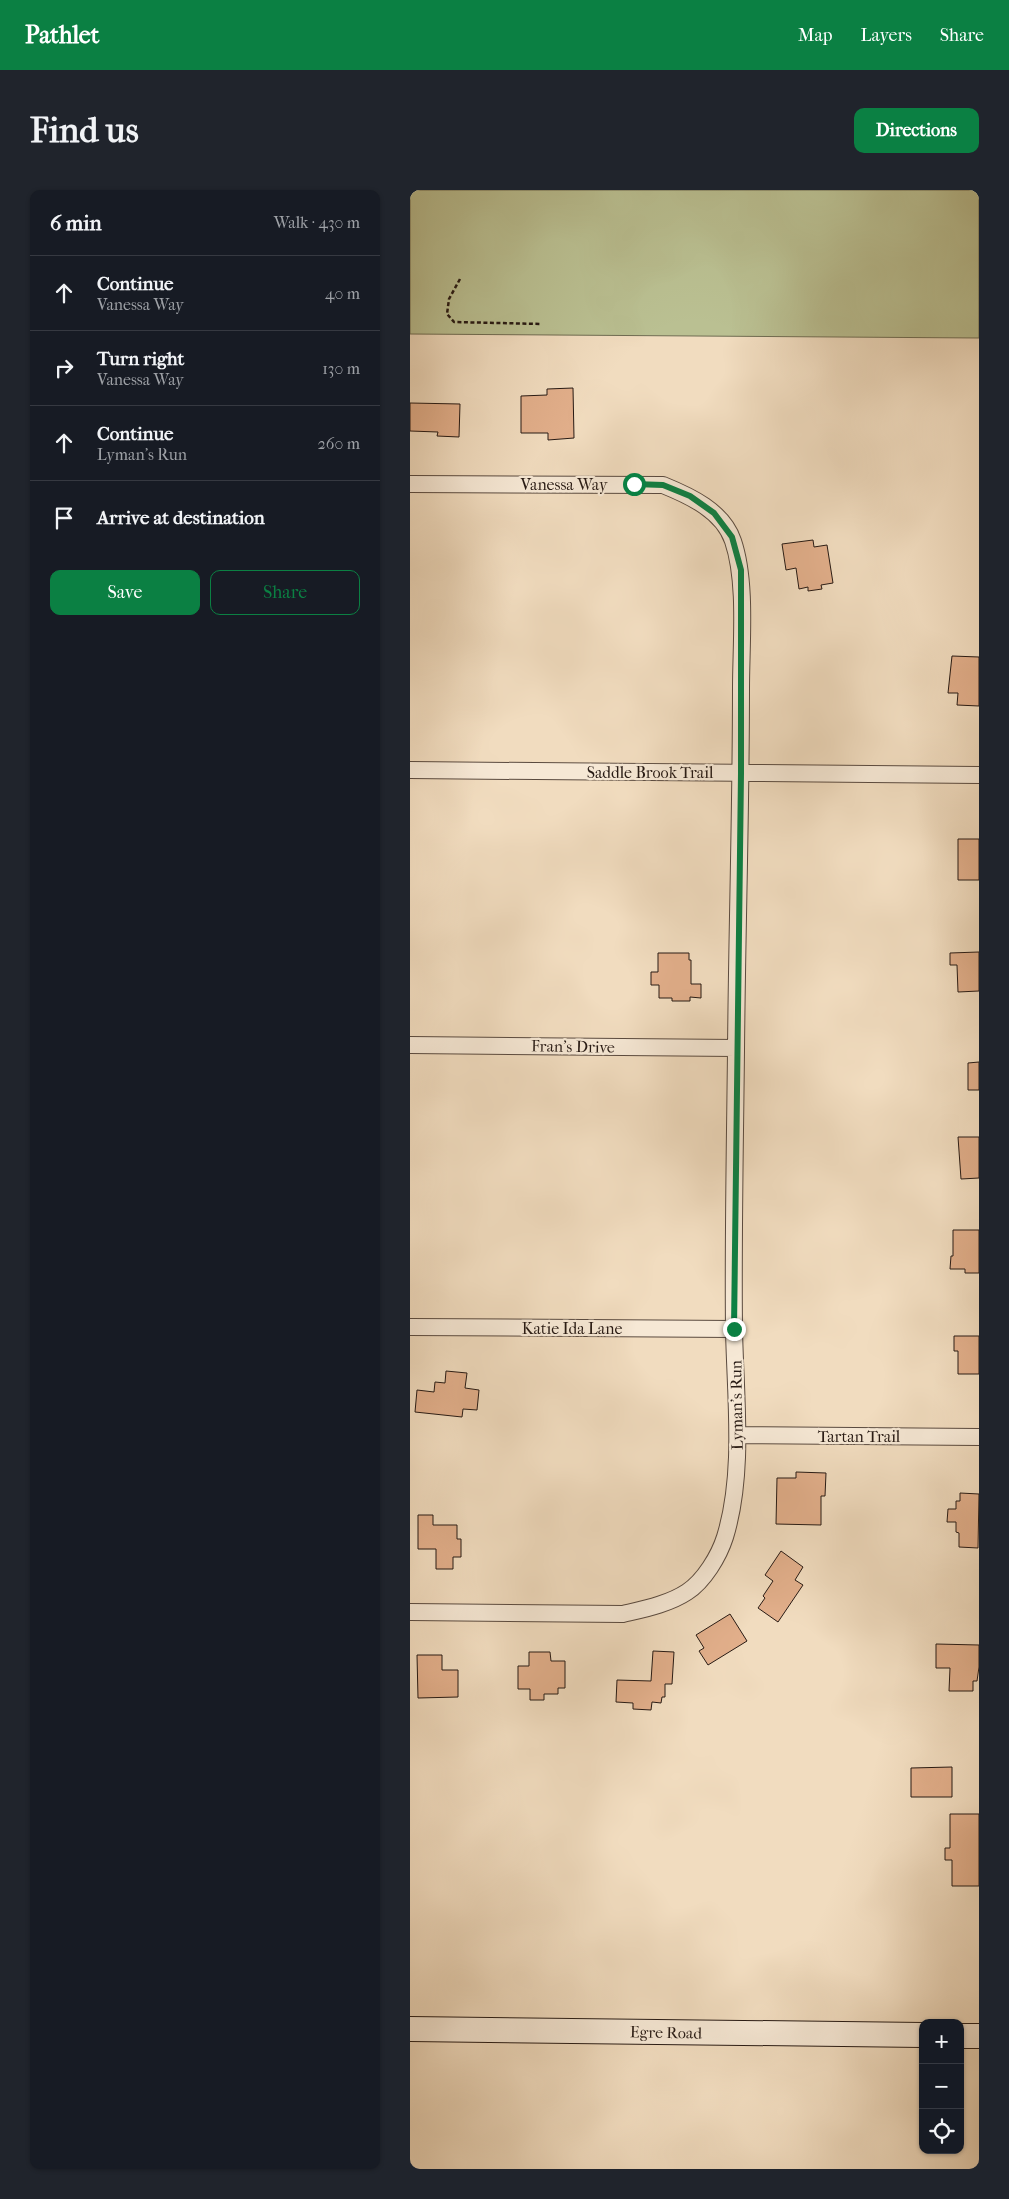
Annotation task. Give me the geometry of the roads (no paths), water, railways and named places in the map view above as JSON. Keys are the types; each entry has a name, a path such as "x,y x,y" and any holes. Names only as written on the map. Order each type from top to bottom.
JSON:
{"street":[{"name":"Vanessa Way","path":"410,484 663,485 690,496 714,513 732,537 741,570 741,773"},
{"name":"Saddle Brook Trail","path":"410,770 979,775"},
{"name":"Lyman's Run","path":"410,1612 623,1614 644,1609 688,1592 714,1563 725,1537 731,1506 738,1436 734,1329 736,1048 741,773"},
{"name":"Fran's Drive","path":"410,1045 736,1048"},
{"name":"Katie Ida Lane","path":"410,1327 734,1329"},
{"name":"Tartan Trail","path":"738,1436 979,1437"},
{"name":"Egre Road","path":"410,2029 919,2035"},
{"path":"964,2036 979,2036"}]}
